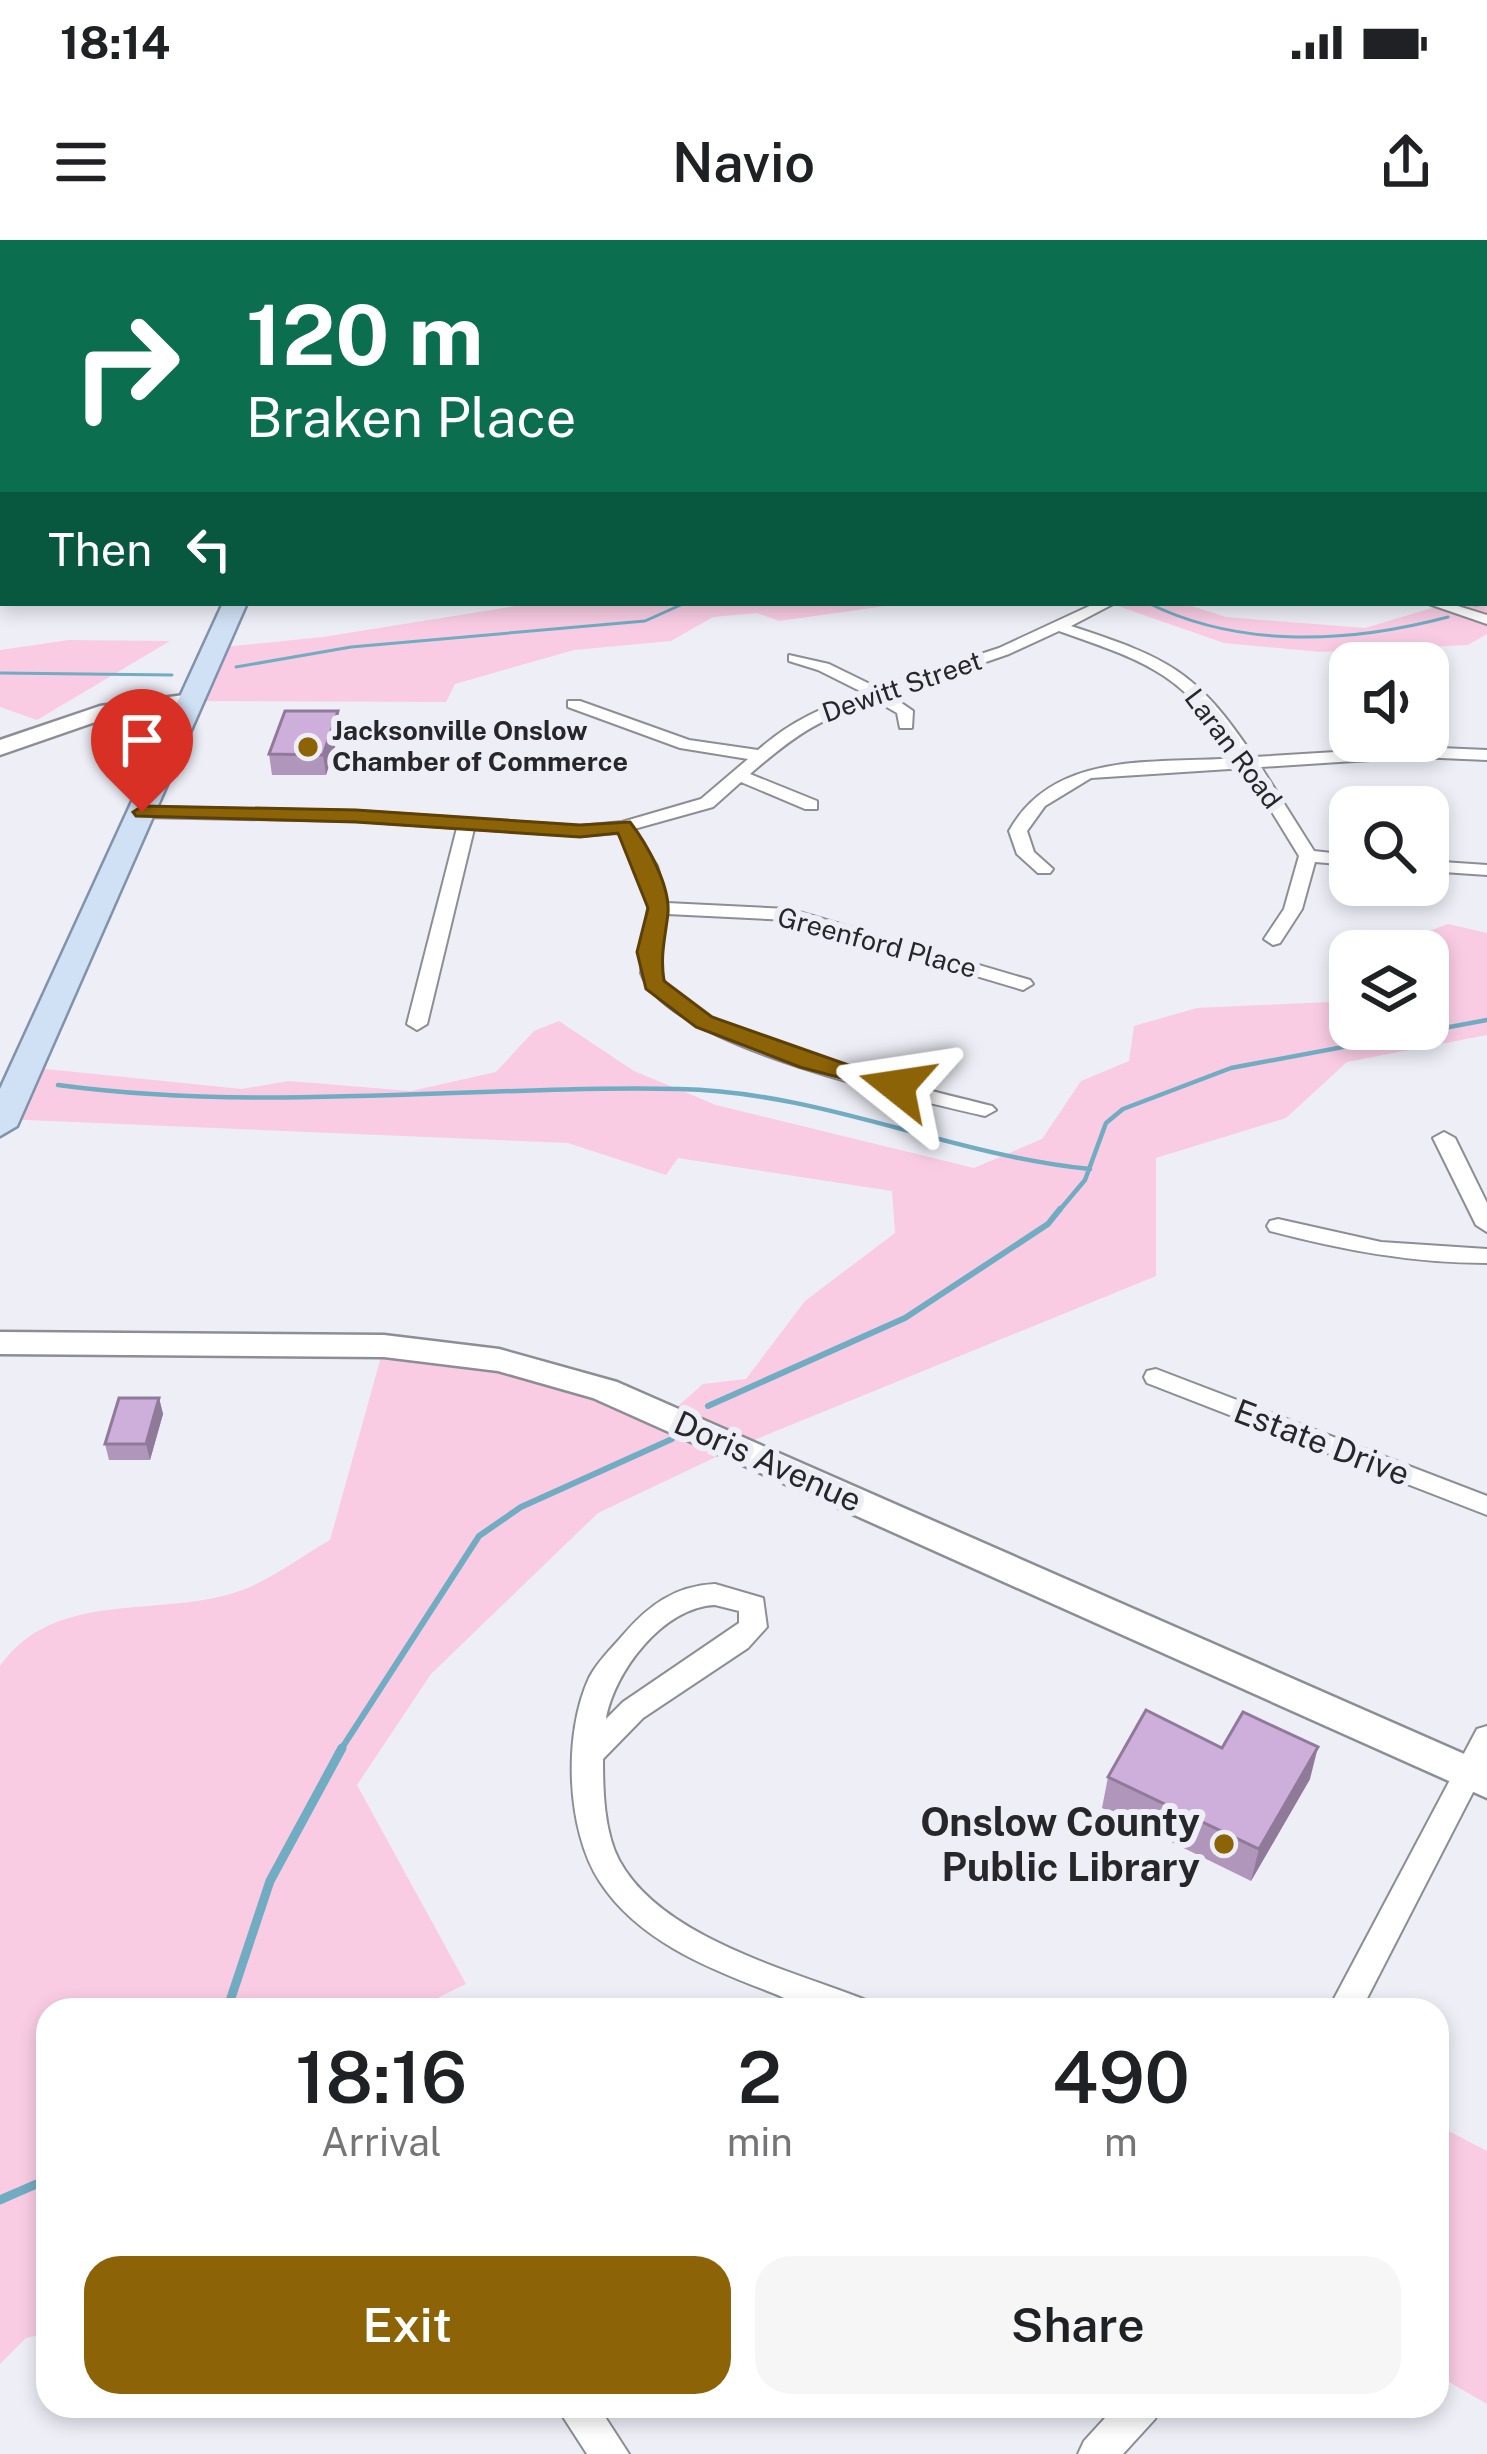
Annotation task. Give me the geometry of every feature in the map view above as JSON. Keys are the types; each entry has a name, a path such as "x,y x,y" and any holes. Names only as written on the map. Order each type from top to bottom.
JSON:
{"main road":[{"path":"0,1126 234,606"}],"street":[{"path":"230,240 269,240"},
{"name":"Dewitt Street","path":"142,812 580,831 623,826 707,803 806,722 988,657 1101,606"},
{"path":"1443,606 1487,620"},
{"name":"Laran Road","path":"1058,626 1163,665 1189,686 1247,760 1308,856"},
{"path":"794,658 821,664 877,694 904,711 906,724"},
{"path":"0,748 100,712 191,701"},
{"path":"574,704 686,746 765,756"},
{"path":"1449,750 1487,754"},
{"path":"1044,869 1026,854 1018,831 1025,815 1052,790 1088,773 1329,754"},
{"path":"742,777 811,805"},
{"path":"417,1024 467,823"},
{"path":"623,826 643,857 658,908 648,952 654,984 686,1012 808,1062 985,1110"},
{"path":"1273,939 1293,909 1308,856 1329,858"},
{"path":"1449,867 1487,870"},
{"name":"Greenford Place","path":"658,908 789,915 1023,984"},
{"path":"1444,1138 1487,1225"},
{"path":"1278,1226 1359,1248 1427,1257 1487,1256"},
{"name":"Doris Avenue","path":"0,1342 383,1346 499,1360 605,1390 1481,1764"},
{"name":"Estate Drive","path":"1156,1377 1487,1506"},
{"path":"589,1755 633,1710 753,1628 753,1605 724,1592 695,1595 664,1607 601,1681 589,1755 593,1816 609,1870 653,1917 703,1946 826,1998"},
{"path":"1351,1998 1481,1764"},
{"path":"584,2418 610,2454"},
{"path":"1097,2454 1131,2418"}],"shaded area":[{"path":"516,606 886,606 779,621 757,613 713,617 671,641 574,650 455,684 446,702 192,701 215,648 323,637"},
{"path":"1118,606 1191,606 1226,617 1365,628 1439,606 1487,606 1487,634 1468,645 1329,642 1329,652 1321,652 1224,643"},
{"path":"69,640 170,641 37,720 0,707 0,650"},
{"path":"1448,924 1487,933 1487,1035 1449,1042 1449,930 1432,930"},
{"path":"1329,1002 1329,1050 1409,1050 1347,1062 1286,1118 1156,1158 1156,1276 737,1447 598,1513 431,1674 357,1785 466,1984 437,1998 36,1998 36,2336 26,2338 0,2364 0,1666 24,1640 52,1624 83,1614 218,1597 260,1582 330,1540 384,1346 499,1360 668,1415 703,1384 746,1379 805,1301 895,1233 892,1191 678,1158 666,1175 568,1143 3,1119 26,1067 242,1089 289,1081 411,1091 496,1072 534,1031 559,1021 634,1071 716,1105 974,1168 1042,1139 1081,1081 1129,1061 1134,1026 1197,1008"},
{"path":"1449,2131 1487,2151 1487,2404 1449,2382"}],"building":[{"path":"285,711 338,711 323,755 269,754"},
{"path":"119,1398 159,1398 146,1444 105,1444"},
{"name":"Onslow County Public Library","path":"1146,1710 1222,1748 1243,1712 1318,1747 1259,1849 1108,1777"}],"waterway":[{"path":"236,667 351,647 645,621 678,606"},
{"path":"1155,606 1220,628 1296,637 1373,632 1448,617"},
{"path":"0,673 172,675"},
{"path":"1089,1169 1106,1123 1123,1109 1231,1068 1487,1020"},
{"path":"58,1085 136,1093 291,1098 601,1089 733,1093 836,1112 1038,1162 1089,1169"},
{"path":"1058,1212 1089,1169"},
{"path":"708,1406 905,1318 1048,1224 1060,1209"},
{"path":"340,1751 479,1536 521,1507 672,1439"},
{"path":"231,1998 270,1881 342,1748"},
{"path":"0,2200 36,2184"}],"place":[{"name":"Jacksonville Onslow Chamber of Commerce","path":"308,747"},
{"name":"Onslow County Public Library","path":"1224,1844"}],"route":[{"path":"142,812 356,816 580,831 623,826 637,844 658,908 648,952 654,984 704,1022 808,1062 897,1086"}]}
